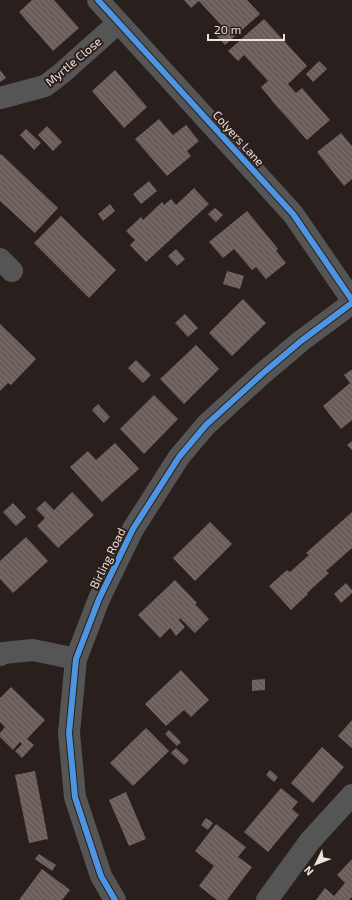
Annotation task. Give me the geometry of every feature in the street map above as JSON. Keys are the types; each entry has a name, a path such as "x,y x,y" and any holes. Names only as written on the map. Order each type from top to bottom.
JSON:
{"street":[{"name":"Colyers Lane","path":"98,0 293,214 352,300"},
{"name":"Myrtle Close","path":"0,98 45,86 62,73 118,23"},
{"name":"Birling Road","path":"115,900 101,876 75,797 69,732 76,659 99,599 133,529 179,457 206,425 301,341 352,303"},
{"path":"0,655 3,652 33,650 76,659"},
{"path":"267,900 310,841 352,795"}],"building":[{"path":"32,0 54,0 79,28 53,51 19,12"},
{"path":"184,0 247,0 260,14 225,45 215,34 223,27 199,1 191,8"},
{"path":"264,19 307,66 288,84 296,93 302,88 330,120 307,140 261,87 268,81 244,55 238,61 228,51"},
{"path":"319,61 327,69 313,82 306,74"},
{"path":"0,70 6,78 0,82"},
{"path":"115,70 147,107 124,128 92,91"},
{"path":"159,119 173,135 186,125 199,141 187,151 191,156 167,176 135,139"},
{"path":"47,126 62,142 53,151 38,135"},
{"path":"26,129 41,143 34,150 20,135"},
{"path":"341,133 352,146 352,179 344,186 317,152"},
{"path":"1,154 58,208 35,233 0,201"},
{"path":"149,181 157,191 141,204 133,194"},
{"path":"194,188 209,204 146,262 130,245 135,240 126,231 141,217 143,220 162,202 164,205 171,199 176,205"},
{"path":"110,204 115,211 103,221 98,214"},
{"path":"215,208 223,215 216,222 208,214"},
{"path":"247,211 278,249 276,251 286,263 266,279 256,267 252,270 234,249 223,258 209,242"},
{"path":"61,216 116,270 89,298 34,243"},
{"path":"176,249 185,259 177,266 168,256"},
{"path":"227,271 244,276 240,289 223,284"},
{"path":"243,299 266,323 232,356 209,333"},
{"path":"185,314 198,328 188,337 175,323"},
{"path":"0,324 36,359 11,385 8,383 0,391"},
{"path":"196,345 219,369 184,404 160,379"},
{"path":"136,360 151,375 143,383 128,368"},
{"path":"351,370 352,420 341,429 323,406 350,383 344,375"},
{"path":"154,395 178,419 144,454 120,429"},
{"path":"98,404 110,417 104,423 92,410"},
{"path":"352,441 352,450 347,445"},
{"path":"115,443 139,469 102,502 70,467 88,451 96,460"},
{"path":"72,492 94,515 58,548 37,526 45,518 36,509 45,501 54,510"},
{"path":"13,503 26,517 16,526 3,512"},
{"path":"352,512 352,548 326,571 329,573 291,610 269,586 287,570 290,572 309,555 306,553"},
{"path":"210,522 232,544 195,581 173,558"},
{"path":"26,537 48,561 13,593 0,579 0,561"},
{"path":"175,580 197,603 195,604 209,619 195,633 180,618 179,620 185,627 176,636 170,628 160,638 138,615"},
{"path":"346,583 352,590 352,593 341,603 334,594"},
{"path":"181,670 209,700 191,717 184,710 166,726 145,704"},
{"path":"265,679 265,690 252,691 252,680"},
{"path":"11,687 45,720 27,739 34,745 22,758 15,751 22,744 20,742 13,750 0,737 0,733 5,727 0,722 0,698"},
{"path":"352,720 352,748 338,736"},
{"path":"146,728 169,751 133,786 110,763"},
{"path":"169,730 181,742 177,746 165,734"},
{"path":"322,747 344,767 313,803 291,783"},
{"path":"176,748 189,760 184,765 171,753"},
{"path":"270,770 278,777 274,782 266,775"},
{"path":"35,771 48,839 29,843 15,775"},
{"path":"281,788 298,802 292,809 299,815 268,852 244,832"},
{"path":"126,792 146,839 129,846 109,800"},
{"path":"206,818 213,823 208,830 201,825"},
{"path":"216,824 246,847 238,857 252,867 227,900 217,900 199,886 214,866 195,851"},
{"path":"39,854 56,865 52,871 35,859"},
{"path":"352,859 352,897 349,900 316,900 325,888 334,896 345,883 337,875"},
{"path":"42,869 70,890 62,900 19,900"}],"cycle path":[{"path":"98,0 293,214 352,300"},
{"path":"115,900 101,876 75,797 69,733 76,659 99,599 133,529 179,457 206,425 301,341 352,303"}]}
